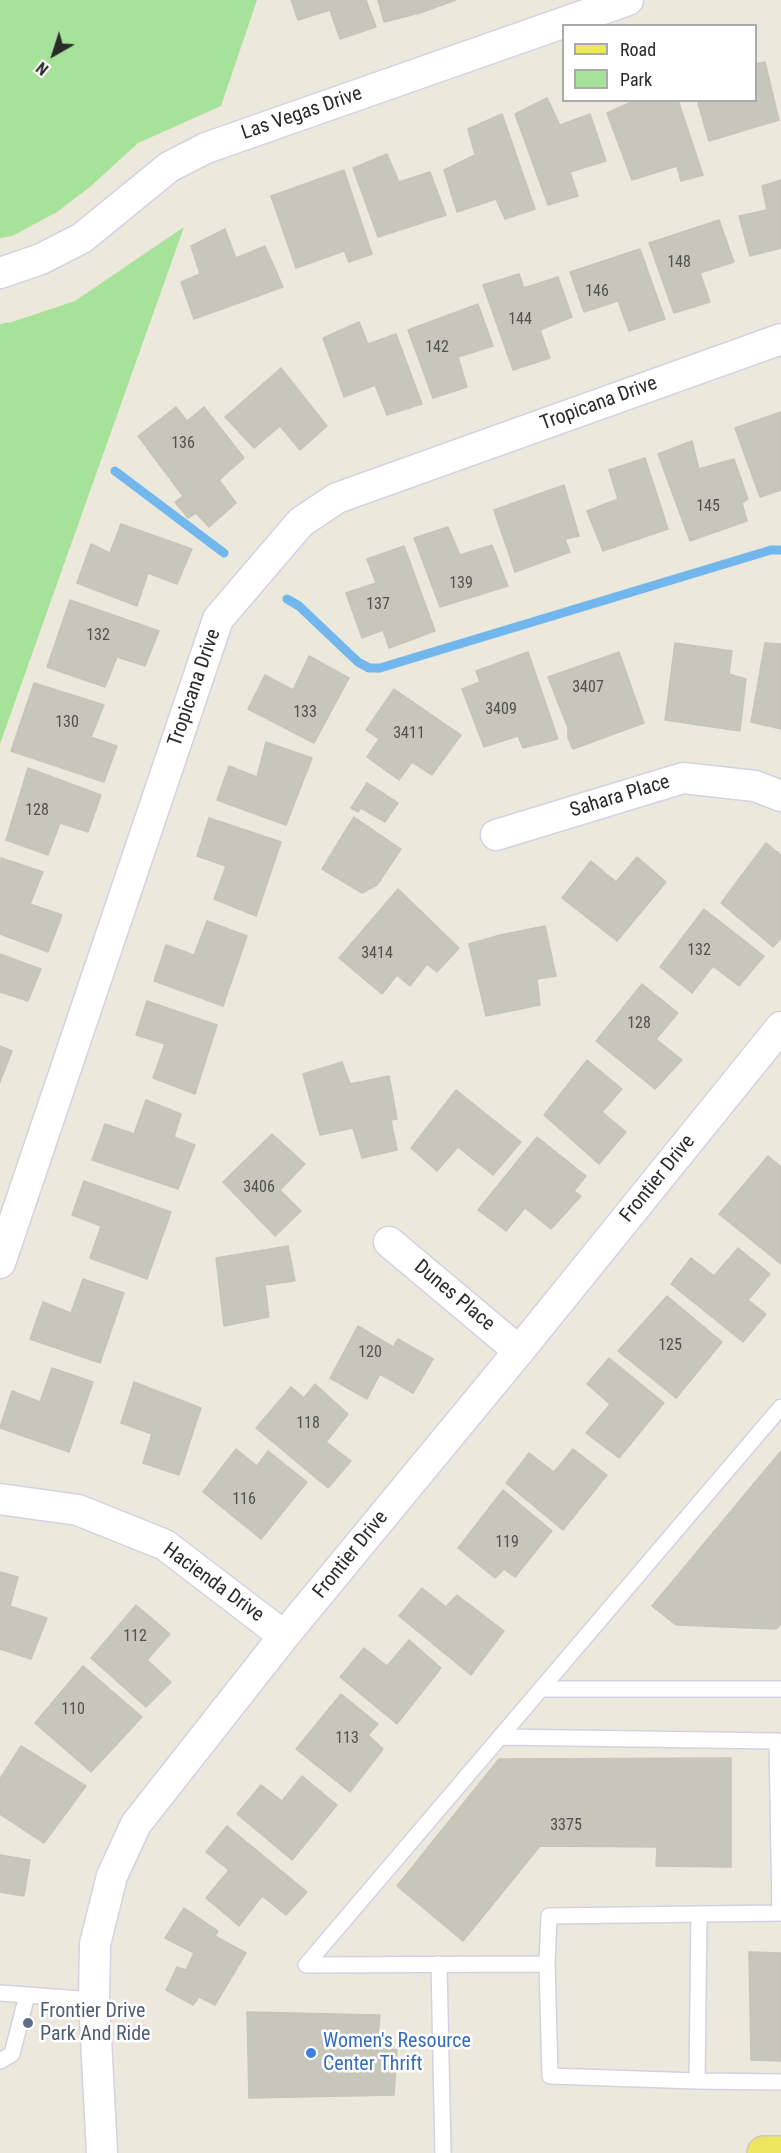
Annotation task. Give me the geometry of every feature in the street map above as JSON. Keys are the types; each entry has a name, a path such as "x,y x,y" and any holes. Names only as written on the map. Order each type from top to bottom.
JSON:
{"main road":[{"path":"764,2153 781,2153"}],"street":[{"name":"Las Vegas Drive","path":"0,273 41,259 82,238 169,167 206,148 628,0"},
{"name":"Tropicana Drive","path":"0,1263 218,619 301,522 337,498 781,339"},
{"name":"Sahara Place","path":"496,835 683,778 755,786 781,796"},
{"name":"Frontier Drive","path":"102,2153 94,2000 95,1944 112,1876 136,1824 284,1636 519,1351 781,1027"},
{"name":"Dunes Place","path":"389,1242 519,1351"},
{"name":"Hacienda Drive","path":"0,1498 78,1510 165,1545 284,1636"}],"lane":[{"path":"547,1964 306,1965 781,1407"},
{"path":"541,1689 781,1689"},
{"path":"500,1737 779,1741 781,1913 549,1916 547,1964 550,2076 781,2082"},
{"path":"698,2080 699,1914"},
{"path":"439,1964 443,2153"},
{"path":"0,1993 94,2000"},
{"path":"0,2061 12,2054 27,1995"}],"green space":[{"path":"0,0 257,0 221,106 138,143 91,186 57,212 12,236 0,238"},
{"path":"184,227 0,744 0,324 75,301"}],"building":[{"path":"291,0 366,0 376,27 340,39 330,10 298,20"},
{"path":"378,0 456,0 420,13 384,22"},
{"path":"765,62 779,120 709,141 698,102 757,102 757,64"},
{"path":"547,98 560,125 590,114 606,161 570,172 578,196 548,205 515,114"},
{"path":"632,102 679,102 703,175 681,181 677,166 632,180 607,113"},
{"path":"502,114 535,209 505,219 496,199 457,212 444,170 475,155 468,129"},
{"path":"387,154 399,182 430,172 446,215 378,237 353,168"},
{"path":"344,170 372,254 349,262 344,251 296,268 271,196"},
{"path":"781,180 781,248 750,256 739,216 767,210 762,186"},
{"path":"719,220 734,262 700,273 710,302 674,313 649,243"},
{"path":"225,229 236,258 265,246 283,287 194,319 181,282 200,274 191,246"},
{"path":"640,249 665,319 629,331 618,301 584,312 570,272"},
{"path":"519,274 524,288 558,277 572,317 540,330 550,358 513,370 483,285"},
{"path":"478,304 493,346 458,357 467,387 433,398 408,330"},
{"path":"359,322 368,344 396,334 422,404 387,415 375,385 344,397 323,338"},
{"path":"281,368 327,426 300,450 280,426 254,448 225,417"},
{"path":"176,407 187,421 204,407 244,458 219,480 236,503 209,527 196,513 188,518 175,502 183,496 138,436"},
{"path":"781,412 781,490 760,497 735,428"},
{"path":"692,441 699,469 734,459 748,499 742,503 747,521 690,541 658,454"},
{"path":"645,458 668,529 603,551 587,511 618,499 609,470"},
{"path":"564,485 579,536 565,539 570,552 515,572 494,510"},
{"path":"121,524 192,549 177,584 148,573 137,606 77,583 91,544 110,553"},
{"path":"448,527 460,555 492,545 508,586 440,607 414,538"},
{"path":"404,546 435,631 389,648 383,630 362,638 346,593 376,583 367,559"},
{"path":"70,600 159,631 145,666 117,657 105,687 47,667"},
{"path":"675,643 732,651 729,674 746,679 740,731 665,720"},
{"path":"765,643 781,644 781,729 751,722"},
{"path":"528,652 558,739 523,748 518,736 484,747 462,689 480,682 476,671"},
{"path":"619,652 644,723 573,749 568,738 568,728 548,677"},
{"path":"309,656 349,678 314,743 248,709 265,675 293,690"},
{"path":"34,683 104,705 91,737 117,746 104,782 11,751"},
{"path":"394,689 461,735 432,775 412,762 399,780 367,757 379,739 366,730"},
{"path":"266,742 312,758 286,825 217,800 229,766 257,777"},
{"path":"28,768 101,795 88,832 60,823 48,855 6,840"},
{"path":"367,783 398,803 385,822 361,808 358,812 351,808"},
{"path":"354,817 401,849 377,885 362,893 322,869"},
{"path":"209,818 281,842 256,916 214,899 226,866 197,856"},
{"path":"766,843 781,855 781,938 773,947 721,903"},
{"path":"637,857 666,882 617,941 562,898 591,861 616,882"},
{"path":"1,858 43,872 30,904 62,915 48,952 0,934"},
{"path":"398,889 459,948 437,972 427,964 410,986 397,975 382,994 339,958"},
{"path":"704,909 764,956 739,986 713,966 692,993 660,967"},
{"path":"207,921 247,936 223,1006 154,981 166,945 194,955"},
{"path":"545,926 556,976 537,979 540,1005 486,1016 469,944"},
{"path":"0,954 41,969 28,1001 0,992"},
{"path":"642,984 678,1013 656,1039 682,1060 655,1089 596,1041"},
{"path":"147,1001 217,1025 195,1094 153,1078 165,1044 136,1035"},
{"path":"0,1046 12,1051 0,1082"},
{"path":"587,1060 622,1089 602,1112 626,1132 599,1164 544,1115"},
{"path":"342,1062 350,1084 389,1076 397,1119 391,1120 397,1150 362,1158 353,1128 320,1135 303,1074"},
{"path":"456,1090 521,1142 493,1175 458,1147 437,1171 411,1148"},
{"path":"146,1100 181,1114 174,1137 195,1145 178,1189 92,1160 105,1124 134,1134"},
{"path":"272,1134 305,1164 280,1190 301,1211 275,1236 223,1182"},
{"path":"537,1137 586,1176 574,1191 581,1196 551,1229 525,1208 506,1231 478,1210"},
{"path":"768,1156 781,1167 781,1264 719,1214"},
{"path":"84,1181 171,1212 147,1279 90,1258 101,1226 72,1215"},
{"path":"288,1246 295,1281 265,1285 269,1317 224,1326 216,1258"},
{"path":"738,1248 770,1274 748,1300 766,1314 743,1342 671,1284 691,1258 714,1276"},
{"path":"83,1279 124,1293 100,1363 30,1339 43,1302 71,1313"},
{"path":"667,1296 722,1342 676,1398 618,1351"},
{"path":"358,1326 393,1347 398,1339 433,1359 413,1393 380,1374 367,1399 330,1378"},
{"path":"609,1358 664,1403 619,1458 586,1433 610,1404 587,1384"},
{"path":"52,1368 93,1382 69,1452 0,1428 12,1391 40,1402"},
{"path":"134,1382 201,1408 179,1475 143,1463 152,1434 121,1423"},
{"path":"315,1384 348,1414 326,1442 351,1461 328,1488 256,1428 291,1387 304,1398"},
{"path":"236,1449 257,1466 268,1451 307,1482 261,1539 203,1492"},
{"path":"573,1449 607,1475 563,1530 506,1483 529,1453 554,1472"},
{"path":"781,1451 781,1624 776,1629 676,1625 652,1606"},
{"path":"503,1490 552,1531 515,1577 504,1569 495,1578 458,1548"},
{"path":"0,1572 18,1577 10,1606 47,1618 31,1659 0,1649"},
{"path":"422,1588 446,1607 457,1595 504,1631 471,1675 399,1616"},
{"path":"136,1605 170,1634 147,1660 171,1682 146,1707 91,1658"},
{"path":"409,1640 441,1668 397,1724 340,1677 364,1648 387,1666"},
{"path":"83,1666 142,1717 91,1772 35,1723"},
{"path":"341,1694 378,1724 368,1735 383,1749 350,1792 296,1749"},
{"path":"21,1746 86,1786 44,1843 0,1814 0,1779"},
{"path":"731,1758 731,1867 656,1866 657,1847 540,1846 463,1941 397,1886 499,1759"},
{"path":"302,1776 337,1805 292,1860 237,1814 261,1785 282,1801"},
{"path":"227,1826 307,1892 286,1915 262,1896 239,1926 206,1898 229,1870 206,1852"},
{"path":"0,1855 30,1860 24,1896 0,1892"},
{"path":"184,1908 218,1931 215,1936 246,1953 215,2005 199,1997 193,2005 166,1990 177,1967 186,1970 194,1953 165,1938"},
{"path":"749,1952 781,1953 781,2061 751,2060"},
{"path":"247,2012 380,2015 377,2047 397,2050 394,2095 249,2098"}],"waterway":[{"path":"115,471 224,553"},
{"path":"287,599 299,606 358,662 369,668 380,668 771,550 781,550"}],"place":[{"name":"Frontier Drive Park And Ride","path":"28,2023"},
{"name":"Women's Resource Center Thrift","path":"311,2053"}]}
